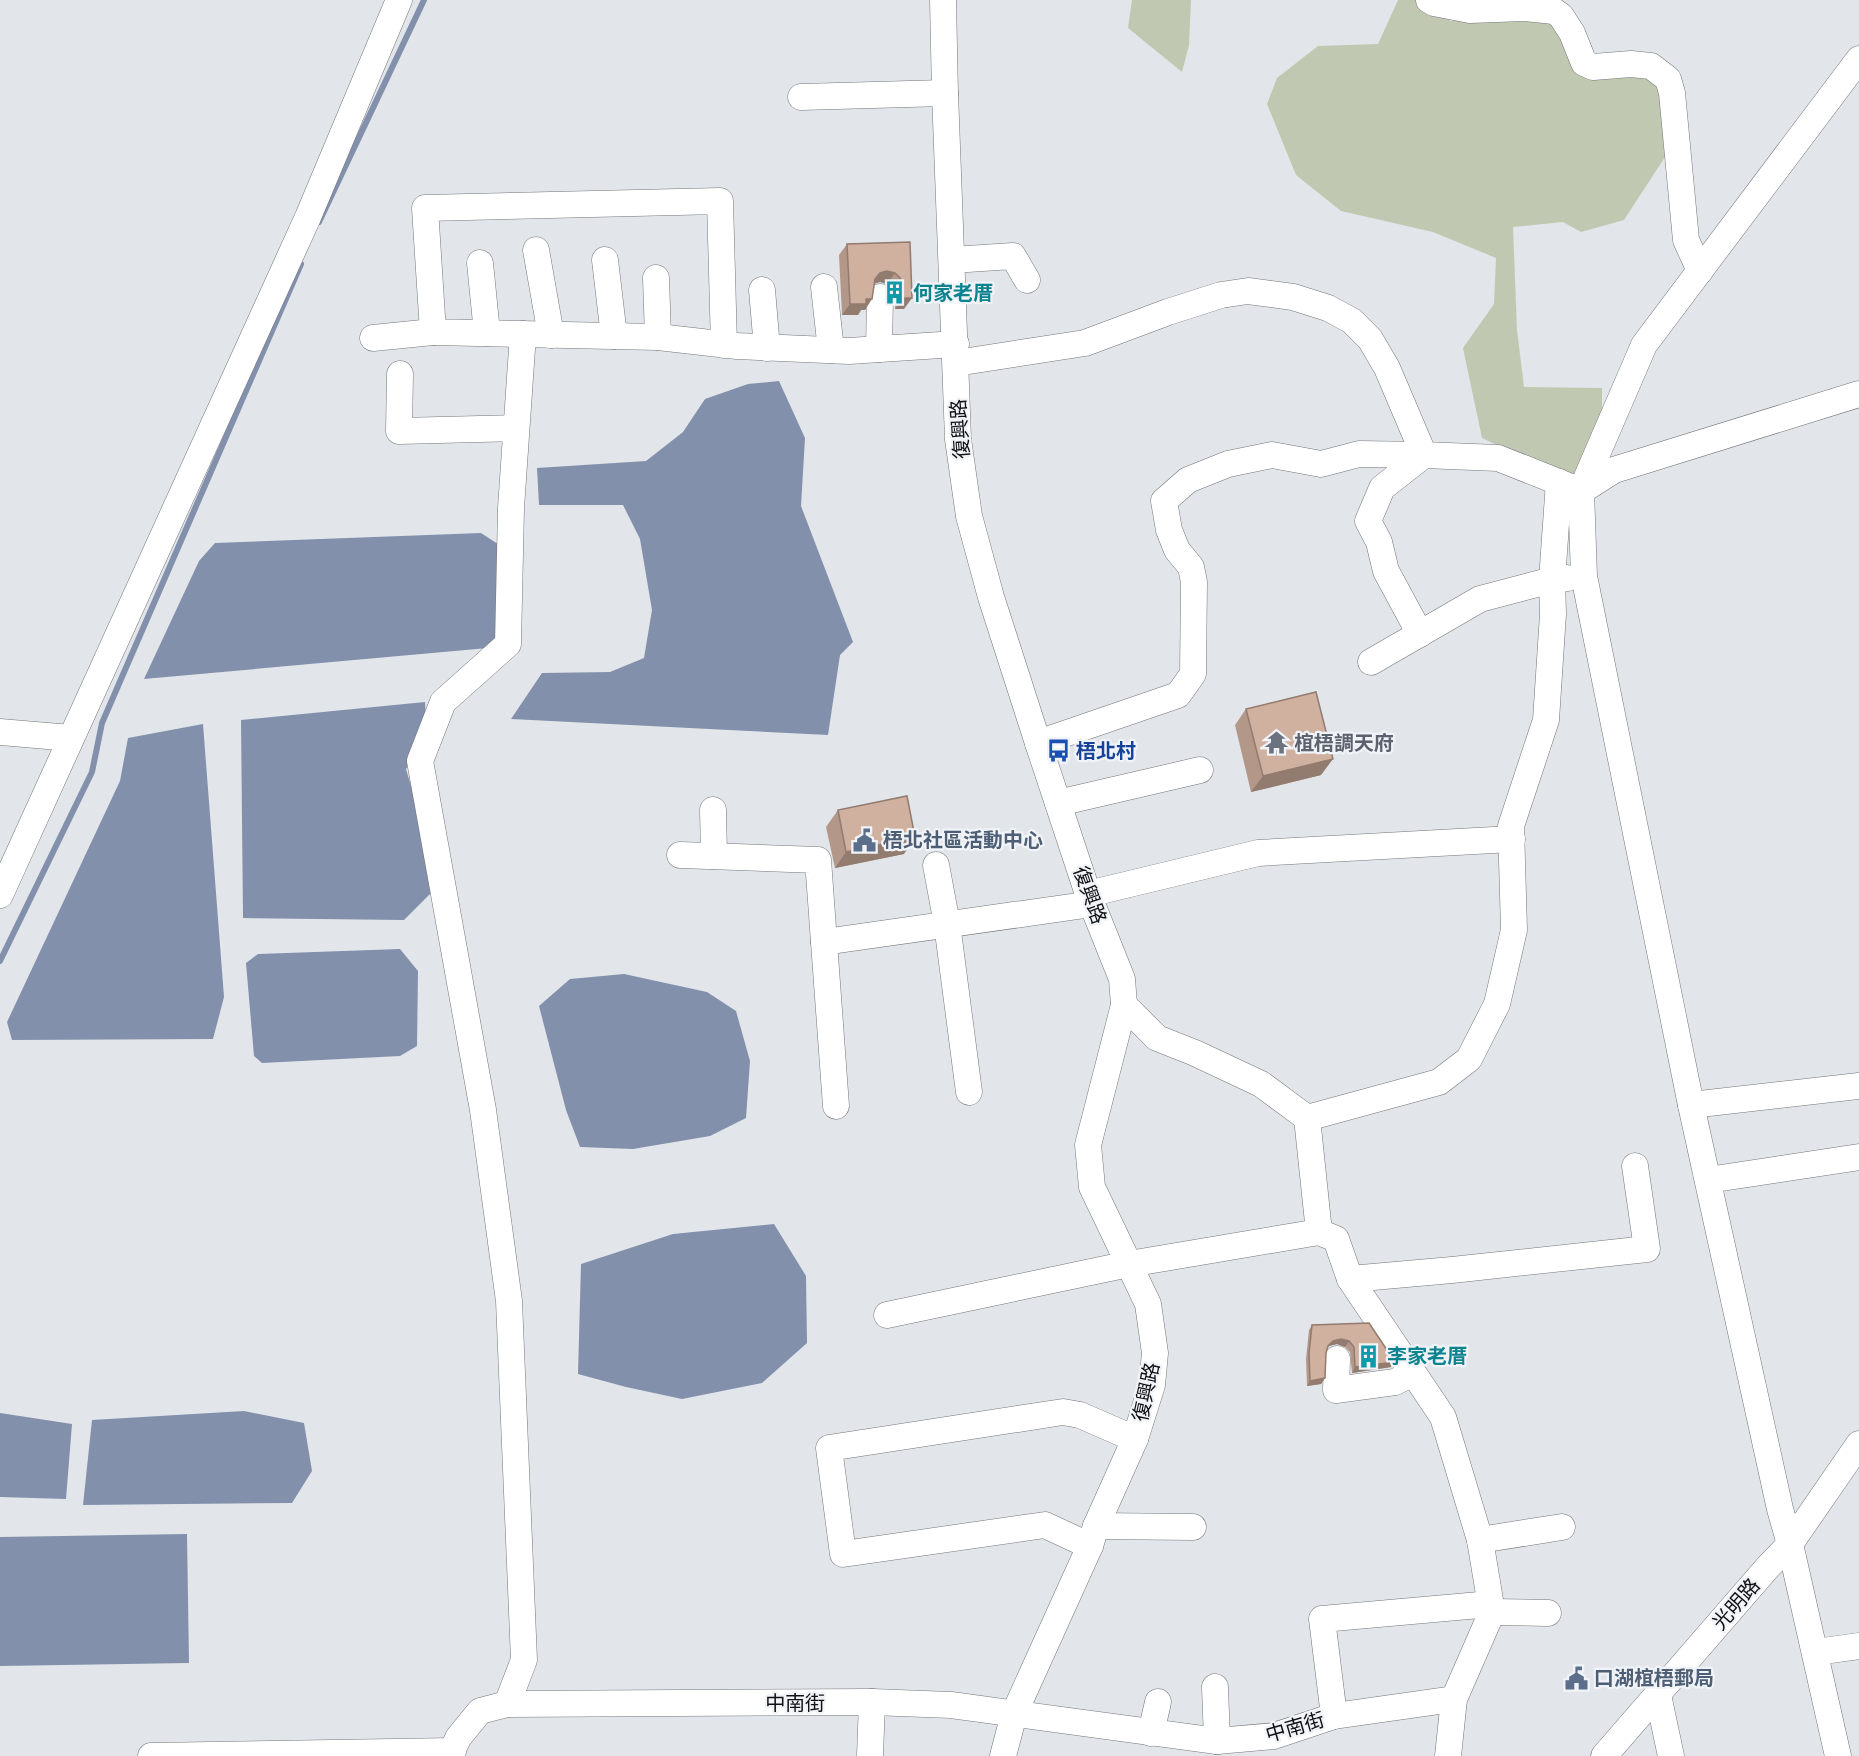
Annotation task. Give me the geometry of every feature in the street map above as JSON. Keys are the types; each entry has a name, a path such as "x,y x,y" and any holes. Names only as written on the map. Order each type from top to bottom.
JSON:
{"street":[{"path":"0,895 308,217 399,0"},
{"name":"復興路","path":"943,0 958,439 969,516 991,597 1038,743 1090,899 1122,979 1124,1005 1088,1145 1092,1187 1148,1304 1155,1353 1152,1385 1135,1439 1014,1714 1003,1756"},
{"path":"1429,0 1470,10 1524,8 1554,11 1561,16 1572,33 1584,63 1593,68 1631,64 1651,66 1668,79 1672,93 1686,240 1700,271"},
{"path":"1307,1118 1439,1082 1469,1059 1497,1004 1514,930 1511,826 1546,720 1553,614 1552,580 1570,487 1644,345 1859,59"},
{"path":"801,97 945,93"},
{"path":"433,332 425,208 720,201 724,345"},
{"path":"536,250 551,335"},
{"path":"952,260 1013,256 1027,280"},
{"path":"605,260 614,336"},
{"path":"480,263 487,333"},
{"path":"656,278 658,337"},
{"path":"824,287 831,350"},
{"path":"762,290 767,348"},
{"path":"373,338 433,332 658,337 767,348 879,349 956,354 1085,343 1221,295 1248,291 1293,297 1328,308 1352,321 1370,339 1386,368 1424,455"},
{"path":"879,349 880,297"},
{"path":"507,1704 524,1660 509,1301 483,1110 420,761 443,702 508,644 511,508 523,334"},
{"path":"400,374 399,431 516,428"},
{"path":"1038,743 1178,695 1193,674 1194,582 1191,567 1177,550 1169,530 1164,501 1188,480 1228,464 1272,455 1321,464 1359,454 1424,455 1498,458 1570,487 1614,470 1859,394"},
{"path":"1420,634 1386,571 1379,542 1368,521 1382,488 1424,455"},
{"path":"1570,487 1584,576 1708,1180 1717,1268 1790,1544 1838,1756"},
{"path":"1371,662 1480,599 1552,580 1584,576"},
{"path":"0,732 72,738"},
{"path":"1058,803 1200,770"},
{"path":"713,810 714,856"},
{"path":"824,942 947,924 1090,899 1258,853 1512,839"},
{"path":"680,855 818,860 836,1106"},
{"path":"936,865 947,924 969,1092"},
{"path":"1124,1005 1156,1038 1195,1053 1261,1084 1307,1118 1319,1232"},
{"path":"1691,1105 1859,1086"},
{"path":"1708,1180 1859,1157"},
{"path":"1350,1279 1647,1248 1635,1166"},
{"path":"887,1315 1129,1264 1319,1232 1336,1239 1350,1279 1443,1417 1480,1540 1491,1608 1454,1699 1448,1756"},
{"path":"1337,1359 1336,1390 1395,1382 1413,1373"},
{"path":"1135,1439 1080,1416 1063,1412 829,1448 843,1554 1045,1525 1093,1536 1193,1527"},
{"name":"光明路","path":"1604,1756 1790,1544 1859,1444"},
{"path":"1480,1540 1562,1527"},
{"path":"1334,1716 1322,1619 1491,1608 1548,1613"},
{"path":"1816,1652 1859,1646"},
{"path":"1215,1688 1217,1741"},
{"path":"1658,1695 1671,1756"},
{"name":"中南街","path":"151,1756 452,1753 458,1738 480,1711 507,1704 872,1702 951,1705 1217,1741 1276,1746 1334,1716 1454,1699"},
{"path":"870,1756 872,1702"},
{"path":"1151,1732 1158,1702"}],"green space":[{"path":"1132,0 1191,0 1189,45 1182,72 1128,28"},
{"path":"1398,0 1418,0 1451,21 1533,15 1552,20 1571,55 1577,75 1649,68 1660,81 1665,157 1624,220 1581,232 1563,222 1513,227 1517,330 1524,387 1602,388 1602,414 1575,477 1552,471 1482,438 1463,348 1494,304 1496,258 1433,232 1341,211 1296,175 1267,104 1277,78 1318,46 1378,44"}],"water":[{"path":"779,381 805,438 801,506 853,642 840,655 828,735 511,719 542,673 610,672 644,658 652,610 640,539 623,505 539,505 537,468 646,461 683,432 705,399 748,384"},
{"path":"481,533 504,548 499,647 144,679 199,561 215,543"},
{"path":"425,702 427,741 406,769 440,884 404,920 243,918 241,720"},
{"path":"203,724 224,997 213,1039 12,1040 7,1022 120,781 128,738"},
{"path":"400,949 418,971 417,1046 400,1056 262,1063 254,1056 246,963 258,954"},
{"path":"624,974 707,992 736,1011 750,1061 746,1118 710,1136 633,1149 580,1147 566,1110 539,1006 570,979"},
{"path":"774,1224 806,1276 807,1343 762,1383 682,1399 578,1374 581,1264 673,1234"},
{"path":"244,1411 304,1423 312,1471 292,1503 83,1505 92,1420"},
{"path":"0,1413 72,1424 66,1499 0,1497"},
{"path":"187,1534 189,1663 0,1666 0,1537"}],"building":[{"path":"910,242 912,298 902,298 903,286 900,278 895,273 887,271 880,273 875,279 872,299 866,299 866,304 850,304 847,244"},
{"name":"椬梧調天府","path":"1316,692 1333,759 1263,776 1246,709"},
{"path":"907,796 915,837 846,852 838,810"},
{"name":"李家老厝","path":"1369,1323 1395,1362 1355,1367 1354,1347 1349,1341 1341,1339 1333,1341 1328,1346 1325,1378 1310,1381 1309,1353 1312,1325"}],"waterway":[{"path":"319,222 424,0"},
{"path":"0,961 92,772 102,723 301,264"}],"place":[{"name":"何家老厝","path":"895,293"},
{"name":"椬梧調天府","path":"1276,743"},
{"name":"梧北村","path":"1058,751"},
{"name":"梧北社區活動中心","path":"865,840"},
{"name":"李家老厝","path":"1369,1356"},
{"name":"口湖椬梧郵局","path":"1576,1678"}]}
